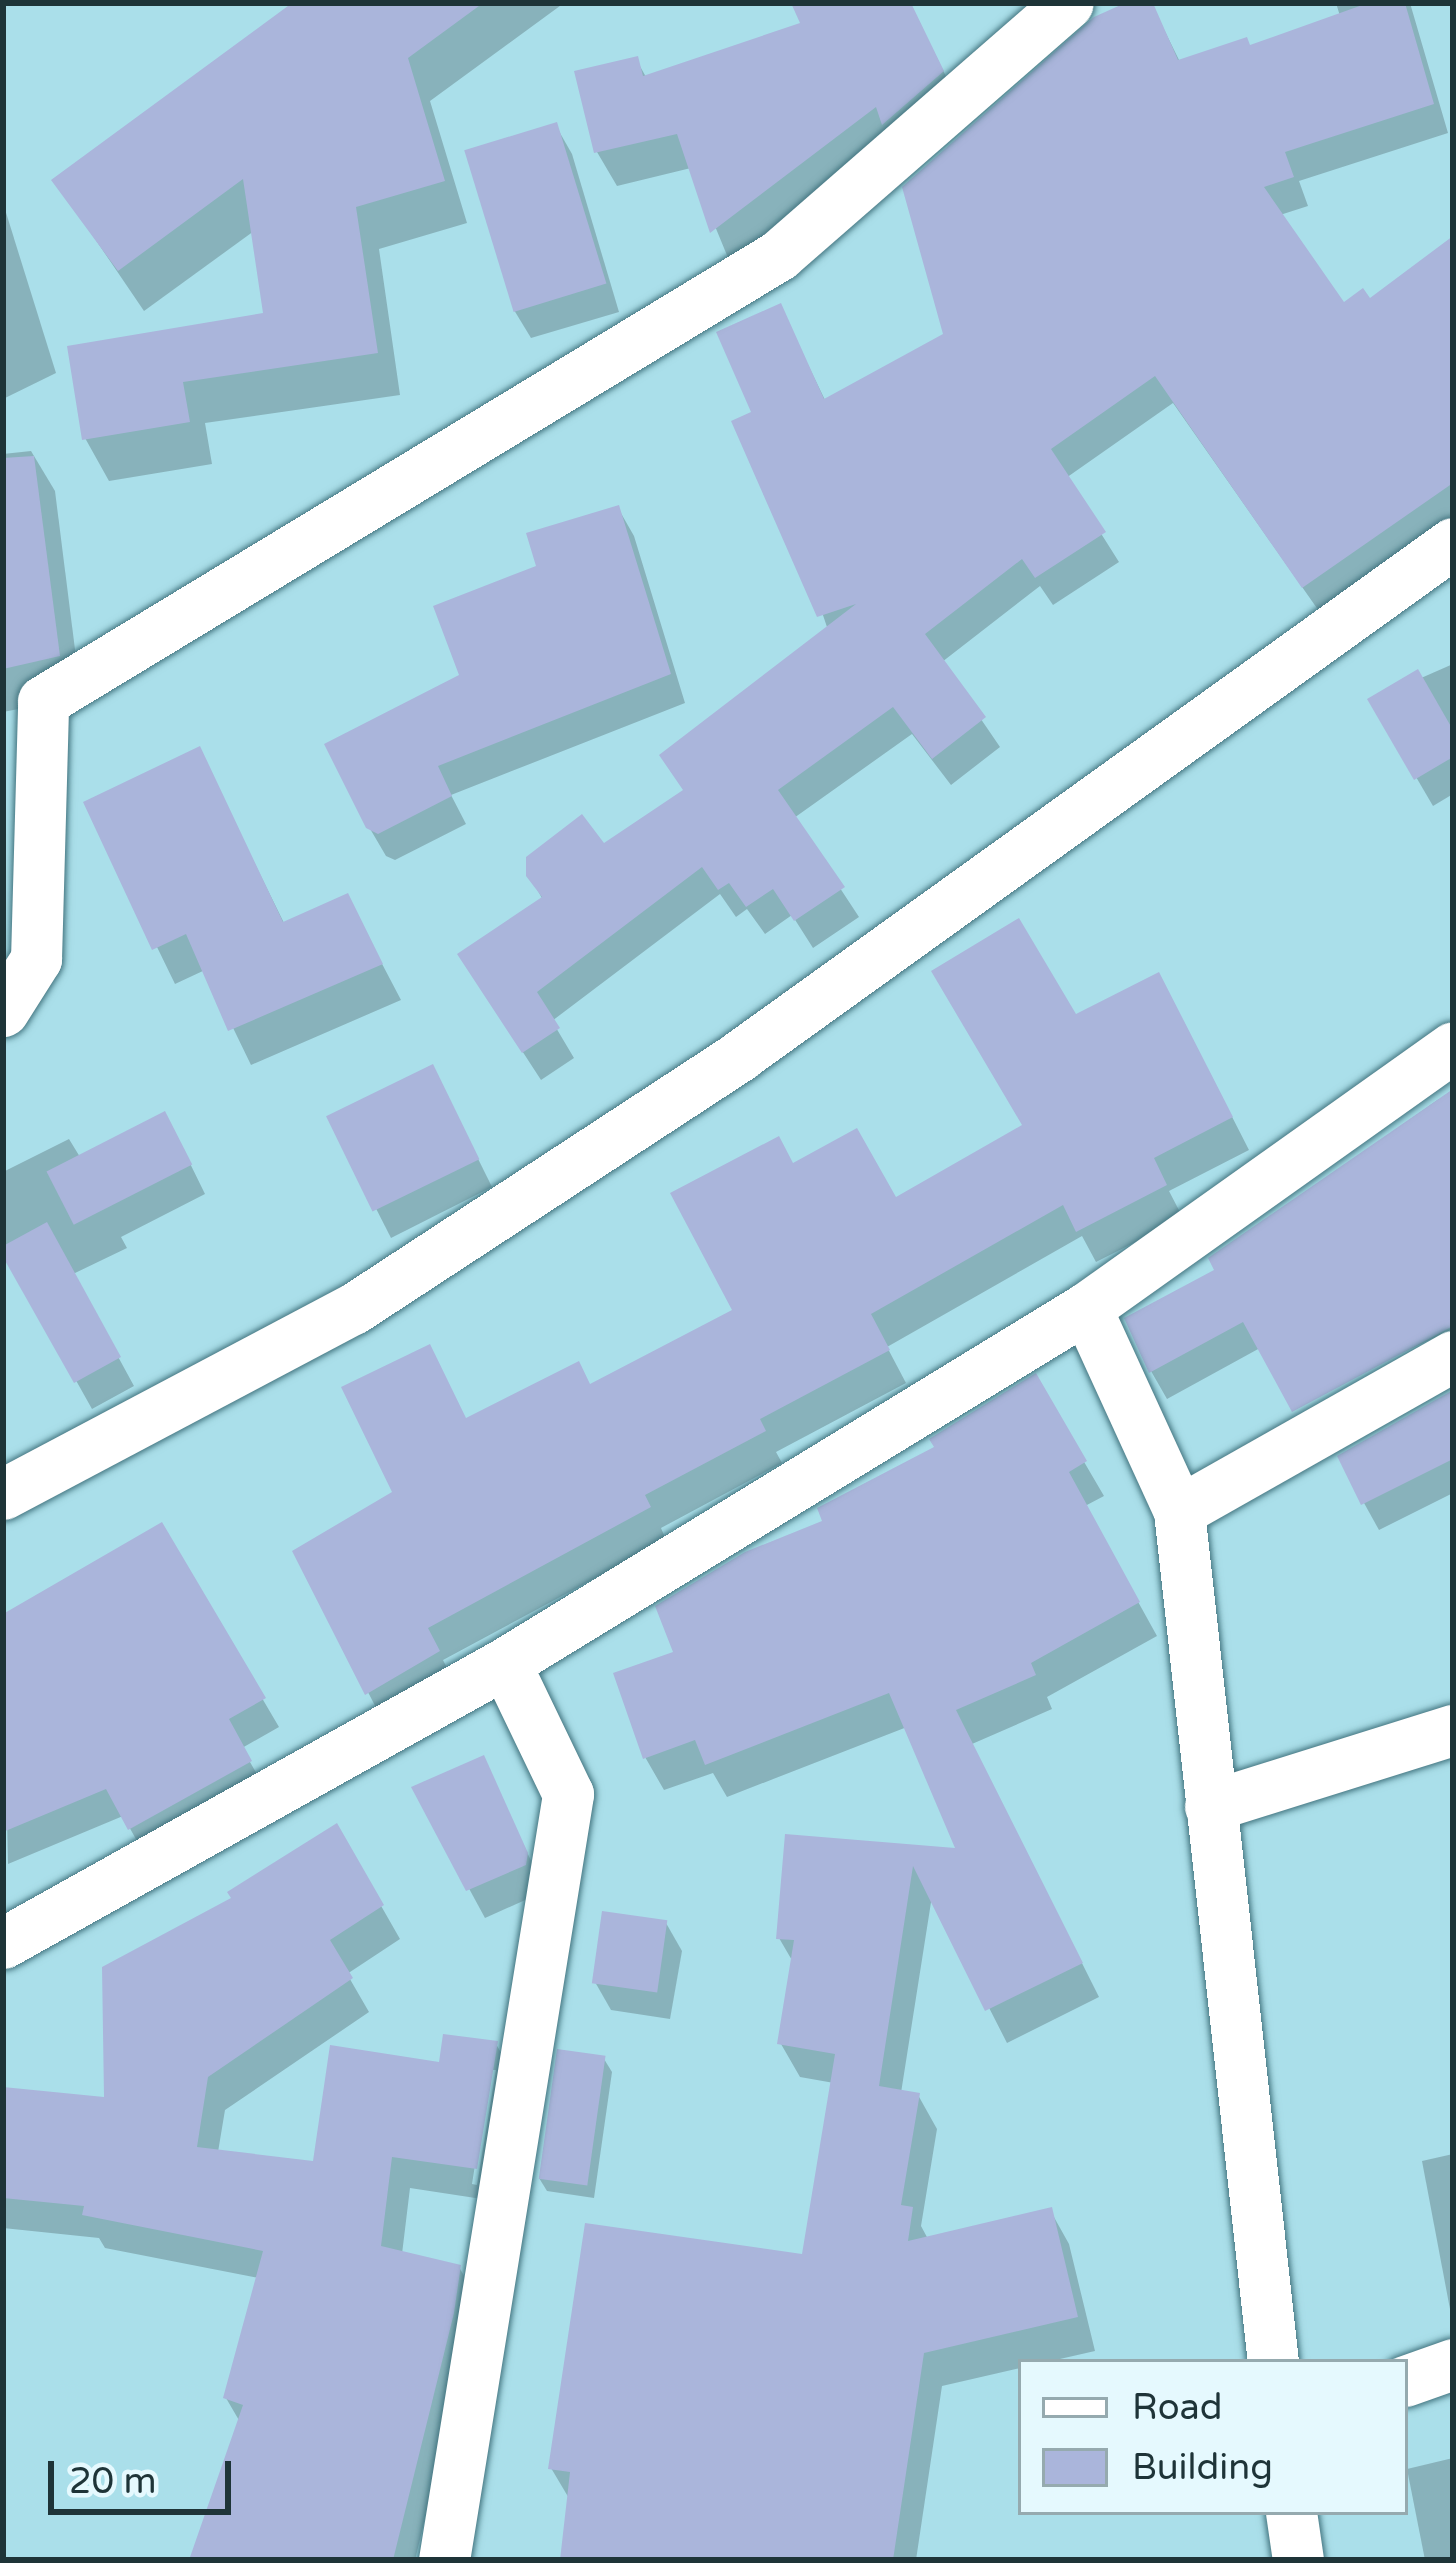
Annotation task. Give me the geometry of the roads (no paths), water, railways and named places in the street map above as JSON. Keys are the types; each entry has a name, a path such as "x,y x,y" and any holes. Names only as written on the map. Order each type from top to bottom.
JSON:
{"street":[{"path":"3,1011 36,959 44,700 779,255 1068,3"},
{"path":"3,1494 352,1309 720,1069 1453,543"},
{"path":"3,1943 505,1663 1086,1309 1453,1047"},
{"path":"1086,1309 1179,1511 1273,2359"},
{"path":"1179,1511 1453,1356"},
{"path":"444,2560 568,1794 505,1663"},
{"path":"1210,1806 1453,1730"},
{"path":"1408,2380 1453,2364"},
{"path":"1292,2515 1298,2560"}]}
